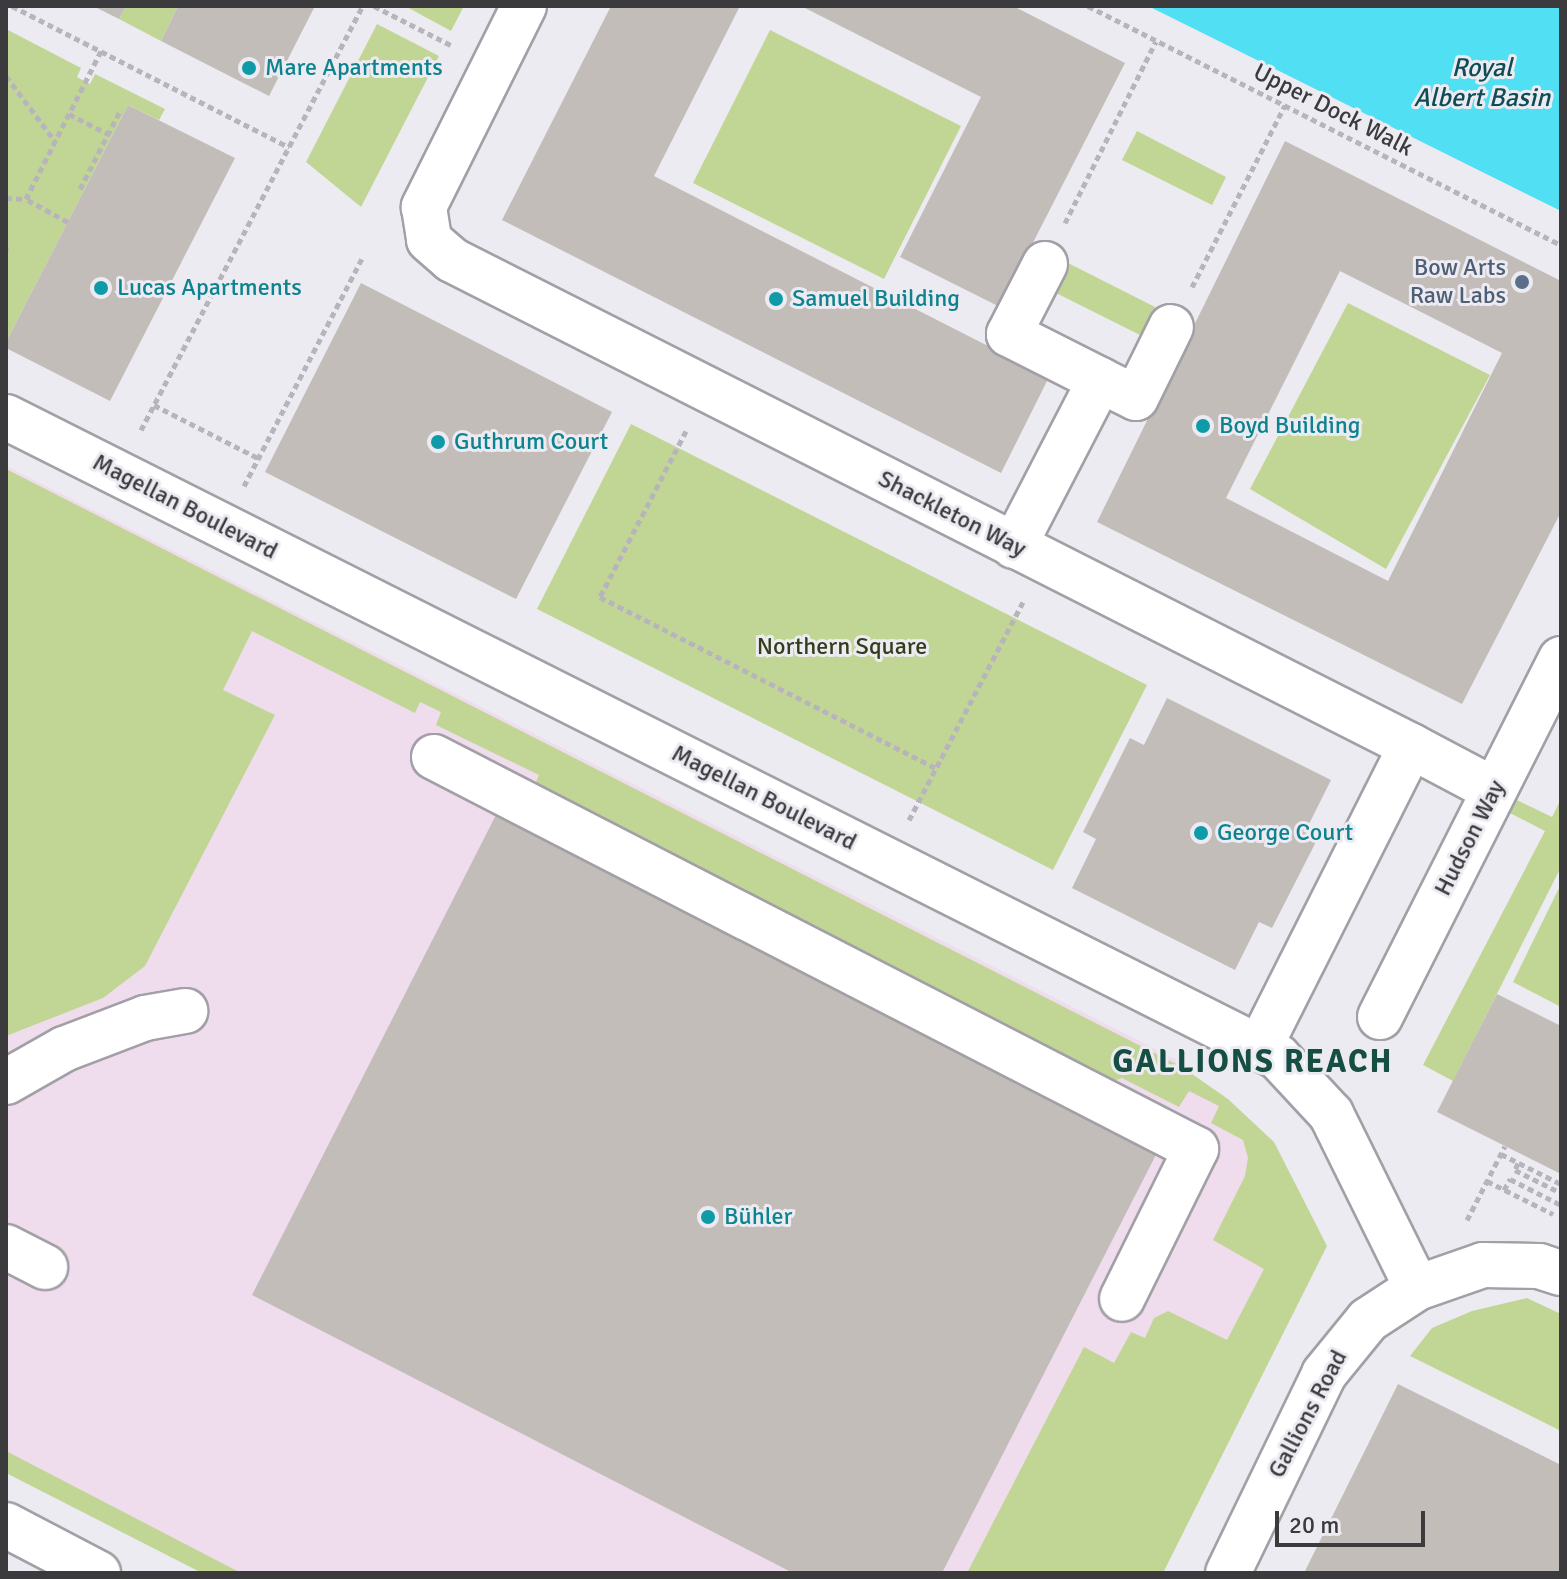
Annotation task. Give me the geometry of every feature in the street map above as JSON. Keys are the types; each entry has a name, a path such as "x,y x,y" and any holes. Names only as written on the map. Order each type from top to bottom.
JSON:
{"street":[{"name":"Shackleton Way","path":"524,6 424,207 429,240 452,260 1494,790"},
{"path":"1045,264 1009,334 1136,398 1171,327"},
{"path":"1030,554 1100,380"},
{"name":"Magellan Boulevard","path":"6,417 1260,1046 1297,1073 1331,1114 1417,1288"},
{"name":"Hudson Way","path":"1380,1017 1561,659"},
{"path":"1260,1046 1411,746"},
{"path":"434,757 1196,1149 1122,1299"},
{"path":"6,1082 64,1049 145,1018 185,1011"},
{"path":"6,1247 45,1267"},
{"name":"Gallions Road","path":"1228,1573 1324,1374 1368,1320 1417,1288 1483,1265 1539,1266 1561,1273"},
{"path":"6,1525 98,1573"}],"path":[{"path":"12,6 289,147"},
{"path":"138,436 363,6"},
{"path":"374,6 493,67"},
{"name":"Upper Dock Walk","path":"1088,6 1561,245"},
{"path":"1045,264 1156,41"},
{"path":"26,199 101,51"},
{"path":"6,76 55,141"},
{"path":"1171,327 1285,105"},
{"path":"80,189 121,109"},
{"path":"69,114 108,134"},
{"path":"6,198 26,199 68,222"},
{"path":"6,246 6,255"},
{"path":"243,488 363,256"},
{"path":"707,390 600,597 935,768"},
{"path":"154,405 258,458"},
{"path":"889,861 935,768 1030,554"},
{"path":"1464,1226 1505,1146"},
{"path":"1501,1154 1561,1184"},
{"path":"1518,1163 1515,1170 1561,1193"},
{"path":"1504,1190 1510,1179 1561,1205"},
{"path":"1487,1181 1553,1214"}],"shaded area":[{"path":"6,466 1175,1059 1263,1137 1317,1253 1162,1573 208,1573 6,1469"}],"green space":[{"path":"126,6 178,6 161,41 119,19"},
{"path":"405,6 464,6 451,31"},
{"path":"377,24 439,56 361,207 306,162"},
{"path":"6,29 81,68 77,77 84,81 90,84 95,74 165,109 159,120 128,105 6,342"},
{"path":"770,30 961,126 884,279 693,183"},
{"path":"1137,131 1226,177 1212,205 1122,160"},
{"path":"1068,263 1159,309 1144,337 1054,292"},
{"path":"1348,303 1490,375 1386,569 1250,489"},
{"name":"Northern Square","path":"631,424 1147,685 1053,870 537,609"},
{"path":"6,469 1182,1067 1228,1099 1274,1142 1327,1246 1163,1573 967,1573 1084,1347 1114,1363 1131,1332 1145,1338 1154,1318 1168,1311 1227,1340 1264,1269 1213,1240 1245,1176 1248,1158 1243,1140 1211,1123 1219,1106 1189,1091 1179,1107 1122,1078 1113,1081 534,787 539,775 436,725 441,712 420,702 415,713 252,631 223,690 275,715 145,966 103,998 6,1036"},
{"path":"1506,795 1552,817 1561,799 1561,867 1453,1081 1423,1065 1545,831 1500,808"},
{"path":"1561,884 1561,1007 1513,982"},
{"path":"1527,1298 1561,1314 1561,1431 1410,1356 1432,1328 1472,1311"},
{"path":"6,1451 241,1573 202,1573 6,1473"}],"water":[{"name":"Royal Albert Basin","path":"1148,6 1561,6 1561,211"}],"building":[{"path":"93,6 126,6 119,19"},
{"name":"Mare Apartments","path":"178,6 315,6 269,96 161,41"},
{"name":"Samuel Building","path":"611,6 740,6 654,176 1049,377 1001,473 502,220"},
{"name":"Samuel Building","path":"801,6 1013,6 1125,63 1000,307 900,257 981,97"},
{"name":"Lucas Apartments","path":"128,105 235,158 110,401 6,348 6,342"},
{"name":"Boyd Building","path":"1285,141 1561,281 1561,512 1462,704 1097,522","holes":["1340,271 1502,353 1388,581 1226,498"]},
{"name":"Guthrum Court","path":"361,283 612,412 516,599 265,472"},
{"name":"George Court","path":"1167,698 1331,780 1307,828 1320,834 1272,928 1259,922 1235,970 1072,888 1096,839 1083,832 1130,738 1144,745"},
{"name":"Bühler","path":"500,807 1164,1139 942,1573 793,1573 252,1295"},
{"path":"1497,994 1561,1026 1561,1174 1437,1112"},
{"path":"1398,1384 1561,1465 1561,1573 1304,1573"}],"place":[{"name":"Mare Apartments","path":"249,68"},
{"name":"Bow Arts Raw Labs","path":"1522,282"},
{"name":"Lucas Apartments","path":"101,288"},
{"name":"Samuel Building","path":"776,299"},
{"name":"Boyd Building","path":"1203,426"},
{"name":"Guthrum Court","path":"438,442"},
{"name":"George Court","path":"1201,833"},
{"name":"Bühler","path":"708,1217"}],"district":[{"name":"GALLIONS REACH","path":"1253,1062"}]}
